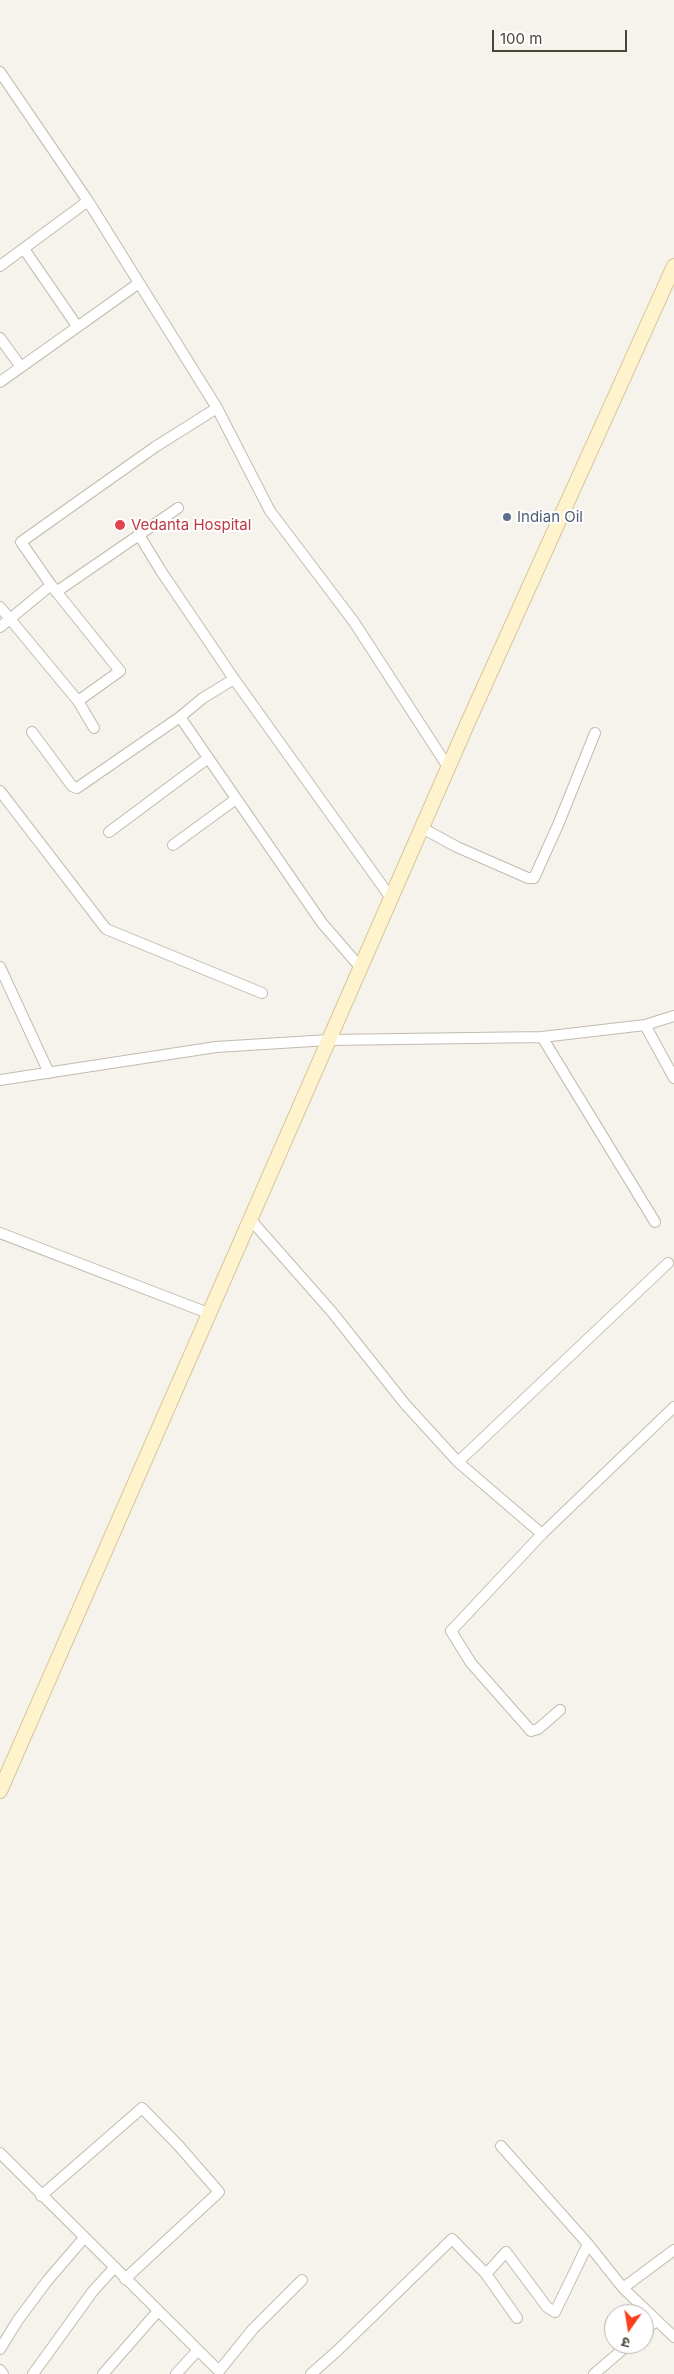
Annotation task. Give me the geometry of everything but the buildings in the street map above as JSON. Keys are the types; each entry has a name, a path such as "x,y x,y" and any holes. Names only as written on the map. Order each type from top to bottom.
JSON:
{"main road":[{"path":"0,1791 448,767 674,266"}],"street":[{"path":"0,72 88,201 217,408 270,511 354,622 448,767"},
{"path":"0,266 88,201"},
{"path":"24,249 77,326"},
{"path":"0,382 139,283"},
{"path":"0,338 21,367"},
{"path":"78,701 120,671 20,542 155,447 217,408"},
{"path":"0,627 54,588 140,535 178,508"},
{"path":"140,535 161,571 234,678 391,898"},
{"path":"0,607 78,701 94,728"},
{"path":"32,732 72,786 77,788 234,678"},
{"path":"180,717 207,759 322,923 360,968"},
{"path":"422,828 457,848 528,878 534,878 558,825 562,810 595,733"},
{"path":"109,832 207,759"},
{"path":"0,791 106,929 262,993"},
{"path":"173,845 236,798"},
{"path":"0,967 49,1073"},
{"path":"0,1080 216,1047 329,1040 542,1037 645,1025 674,1016"},
{"path":"645,1025 674,1078"},
{"path":"542,1037 655,1222"},
{"path":"250,1219 332,1312 405,1404 458,1462 542,1534"},
{"path":"0,1233 208,1313"},
{"path":"458,1462 668,1263"},
{"path":"560,1710 538,1729 532,1731 471,1663 452,1631 542,1534 674,1407"},
{"path":"41,2196 142,2108 179,2146 219,2192 125,2280"},
{"path":"501,2146 588,2244 623,2288 674,2337"},
{"path":"0,2153 220,2373 253,2329 302,2280"},
{"path":"0,2349 18,2320 47,2281 84,2238"},
{"path":"311,2374 452,2239 486,2274 517,2318"},
{"path":"486,2274 506,2252 547,2307 555,2312 588,2244"},
{"path":"623,2288 674,2250"},
{"path":"33,2374 92,2291 114,2268"},
{"path":"103,2374 158,2310"},
{"path":"176,2374 198,2350"},
{"path":"594,2374 617,2354"},
{"path":"0,2370 3,2374"}],"place":[{"name":"Indian Oil","path":"507,517"},
{"name":"Vedanta Hospital","path":"120,525"}]}
